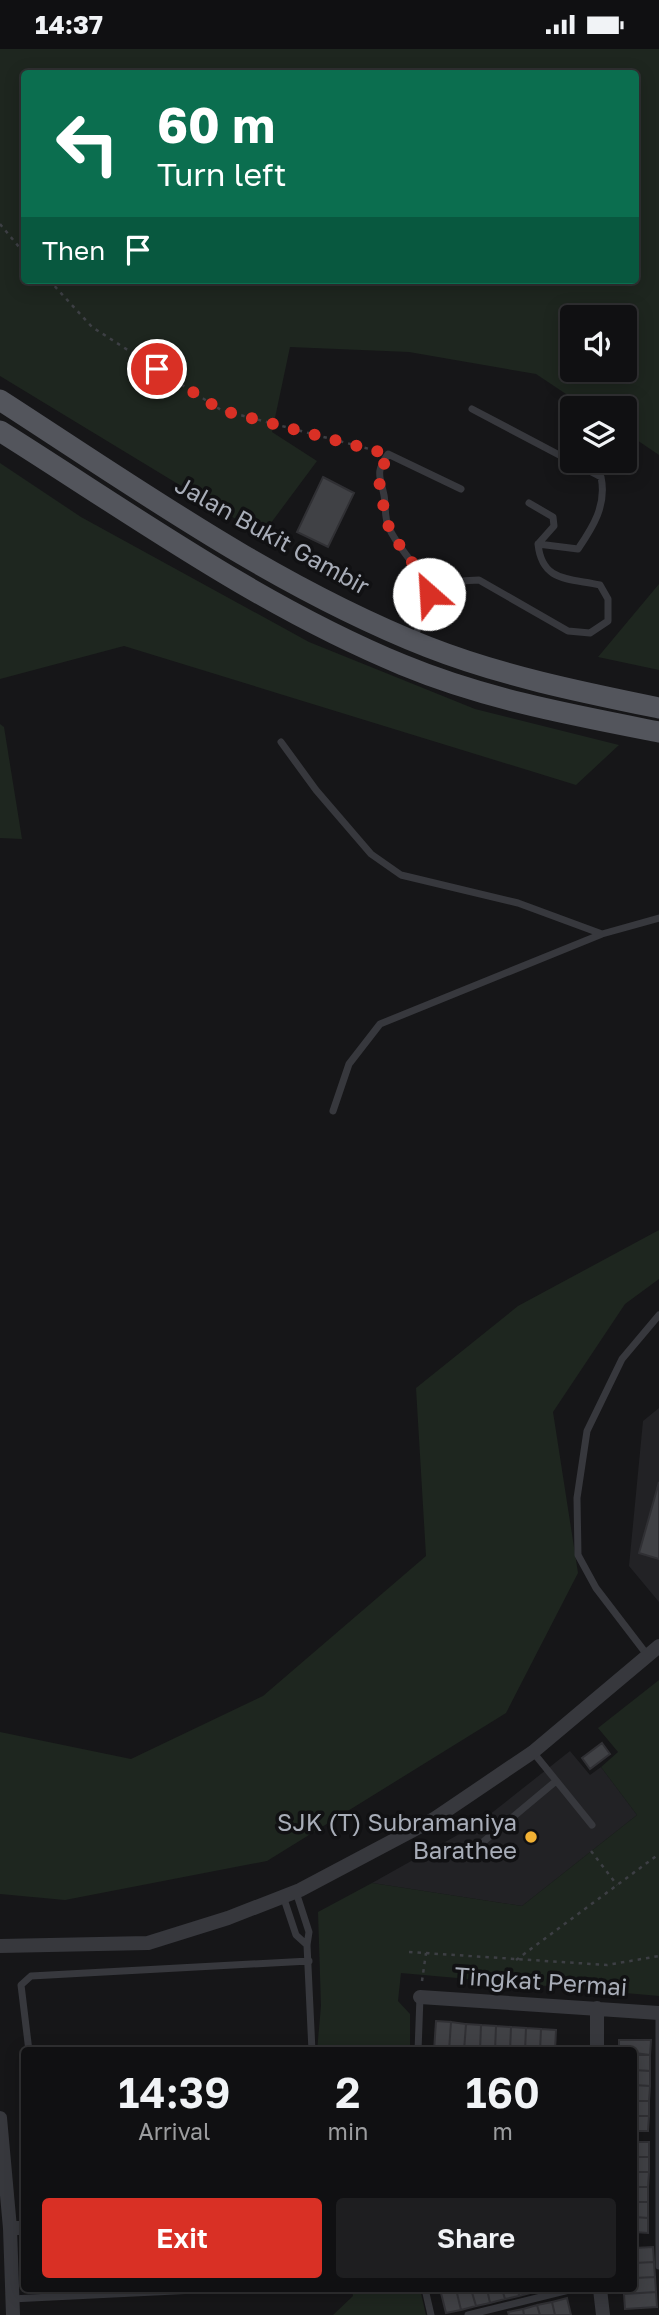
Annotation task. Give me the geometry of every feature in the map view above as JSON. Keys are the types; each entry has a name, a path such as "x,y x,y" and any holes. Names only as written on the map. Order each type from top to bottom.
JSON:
{"main road":[{"name":"Jalan Bukit Gambir","path":"0,400 256,562 331,603 414,641 502,671 659,708"},
{"path":"0,431 183,550 263,597 350,642 468,689 556,712 659,733"}],"street":[{"path":"0,1946 148,1943 228,1918 289,1894 434,1819 533,1752 654,1651"},
{"name":"Tingkat Permai","path":"421,1991 659,2013"},
{"path":"597,2008 597,2047"},
{"path":"0,2118 17,2228 10,2299 13,2315"},
{"path":"600,2292 603,2315"}],"lane":[{"path":"472,408 601,477 605,495 593,527 578,549 538,544"},
{"path":"429,594 418,568 389,529 378,479 388,454 461,489"},
{"path":"414,641 429,594 440,582 479,580 568,631 590,633 608,621 608,599 600,585 549,573 540,562 538,544 554,526 553,517 529,503"},
{"path":"281,742 316,790 371,854 401,875 518,903 603,934"},
{"path":"332,1111 349,1064 380,1024 603,934 659,918"},
{"path":"654,1651 596,1588 578,1555 577,1498 587,1431 622,1359 659,1315"},
{"path":"533,1752 592,1825"},
{"path":"477,1847 556,1781"},
{"path":"289,1894 309,1932 307,1945 312,2047"},
{"path":"289,1894 296,1935 307,1945"},
{"path":"28,2047 20,1985 31,1976 309,1961"},
{"path":"418,2047 421,1991"},
{"path":"659,2013 659,2266"},
{"path":"10,2299 154,2292"},
{"path":"426,2292 430,2315"},
{"path":"468,2315 561,2292"}],"path":[{"path":"0,224 21,249"},
{"path":"53,284 92,327 221,410 388,454"},
{"path":"591,1851 618,1885"},
{"path":"516,1961 659,1854"},
{"path":"408,1952 607,1965 659,1956"},
{"path":"421,1991 426,1953"}],"shaded area":[{"path":"0,49 659,49 659,455 637,440 637,396 569,396 536,374 409,352 290,347 272,432 317,461 262,535 0,376"},
{"path":"0,463 81,517 309,642 475,709 619,745 576,785 124,646 0,679"},
{"path":"659,584 659,670 598,657"},
{"path":"0,724 4,727 22,839 0,838"},
{"path":"659,1230 659,1279 625,1304 553,1412 578,1573 506,1713 267,1861 65,1900 0,1894 0,1732 131,1759 263,1696 426,1556 416,1388 518,1306"},
{"path":"659,1408 659,1602 629,1566 643,1421"},
{"path":"659,1680 659,1996 401,1973 398,2001 410,2014 410,2047 317,2047 321,2006 318,1912 372,1883 522,1906 637,1815 601,1767 618,1752 598,1728"},
{"name":"SJK (T) Subramaniya Barathee","path":"570,1751 590,1775 601,1767 637,1815 522,1906 372,1883 479,1823"},
{"path":"352,2292 421,2292 426,2315 333,2315 353,2296"}],"building":[{"path":"323,477 354,493 328,547 297,532"},
{"path":"659,1482 659,1559 639,1553"},
{"path":"602,1743 610,1754 590,1769 582,1758"},
{"path":"436,2021 451,2022 449,2047 434,2047"},
{"path":"451,2022 466,2024 464,2047 449,2047"},
{"path":"466,2024 481,2025 480,2047 464,2047"},
{"path":"481,2025 496,2026 495,2047 480,2047"},
{"path":"496,2026 511,2027 510,2047 495,2047"},
{"path":"511,2027 526,2028 525,2047 510,2047"},
{"path":"526,2028 541,2029 540,2047 525,2047"},
{"path":"541,2029 556,2030 555,2047 540,2047"},
{"path":"619,2040 651,2040 650,2055 637,2053 637,2047 619,2047"},
{"path":"637,2055 650,2055 650,2071 637,2070"},
{"path":"637,2070 650,2071 650,2086 637,2085"},
{"path":"637,2085 650,2086 649,2101 637,2101"},
{"path":"637,2101 649,2101 649,2116 637,2116"},
{"path":"637,2116 649,2116 648,2131 637,2131"},
{"path":"637,2142 649,2142 649,2157 637,2157"},
{"path":"637,2157 649,2157 649,2172 637,2172"},
{"path":"637,2172 649,2172 648,2187 637,2187"},
{"path":"637,2187 648,2187 648,2202 637,2202"},
{"path":"637,2202 648,2202 648,2218 637,2217"},
{"path":"637,2217 648,2218 648,2233 637,2232"},
{"path":"653,2247 654,2262 637,2263 637,2248"},
{"path":"654,2262 655,2277 637,2278 637,2263"},
{"path":"655,2277 656,2292 624,2294 637,2292 637,2278"},
{"path":"441,2292 457,2292 461,2310 446,2313"},
{"path":"457,2292 472,2292 476,2306 461,2310"},
{"path":"472,2292 488,2292 490,2303 476,2306"},
{"path":"488,2292 503,2292 505,2299 490,2303"},
{"path":"503,2292 518,2292 519,2296 505,2299"},
{"path":"518,2292 534,2292 519,2296"},
{"path":"656,2292 657,2307 625,2309 624,2294"},
{"path":"567,2298 571,2315 555,2315 552,2302"},
{"path":"552,2302 555,2315 540,2315 537,2305"},
{"path":"537,2305 540,2315 524,2315 523,2309"},
{"path":"523,2309 524,2315 509,2315 508,2312"}],"place":[{"name":"SJK (T) Subramaniya Barathee","path":"531,1837"}],"route":[{"path":"157,369 221,410 388,454 378,479 389,529 418,568 429,594"}]}
